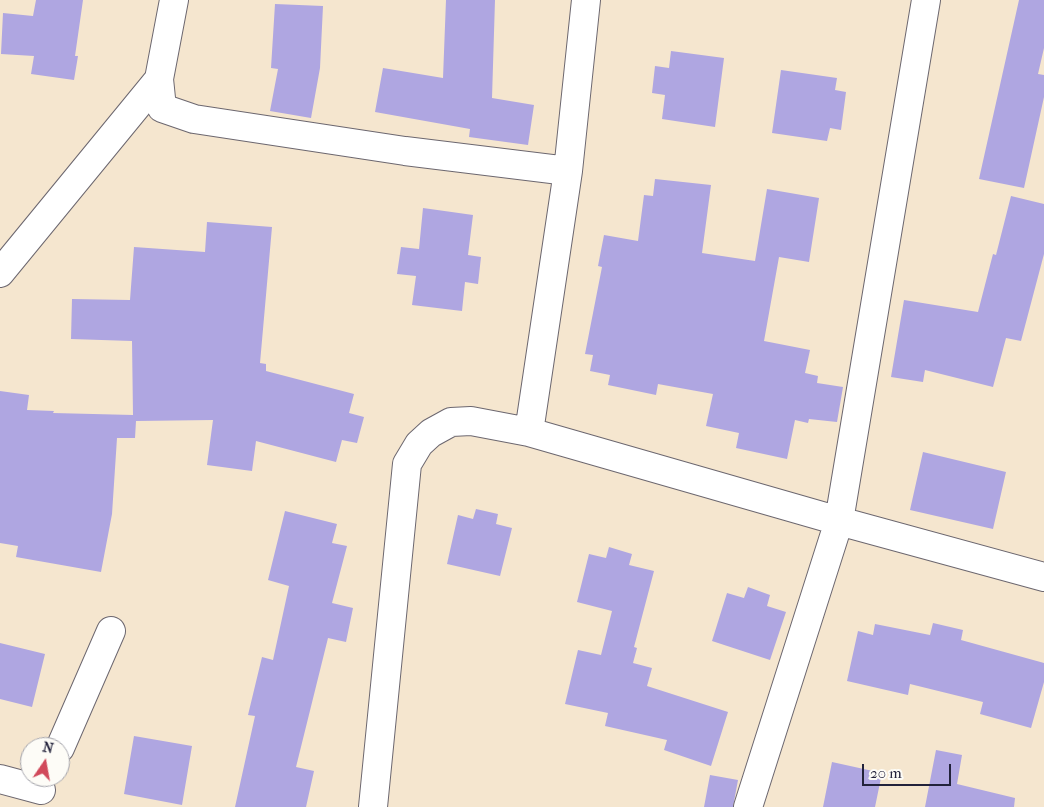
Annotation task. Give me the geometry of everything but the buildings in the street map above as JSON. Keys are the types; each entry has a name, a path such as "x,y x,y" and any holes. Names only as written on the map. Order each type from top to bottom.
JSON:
{"street":[{"path":"174,0 159,79 162,108 194,119 405,151 568,172"},
{"path":"529,432 568,172 586,0"},
{"path":"748,807 839,521 926,0"},
{"path":"0,273 159,79"},
{"path":"373,807 407,464 419,444 431,432 451,422 471,421 529,432 839,521 1044,577"},
{"path":"65,737 111,631"},
{"path":"0,779 41,791"}]}
